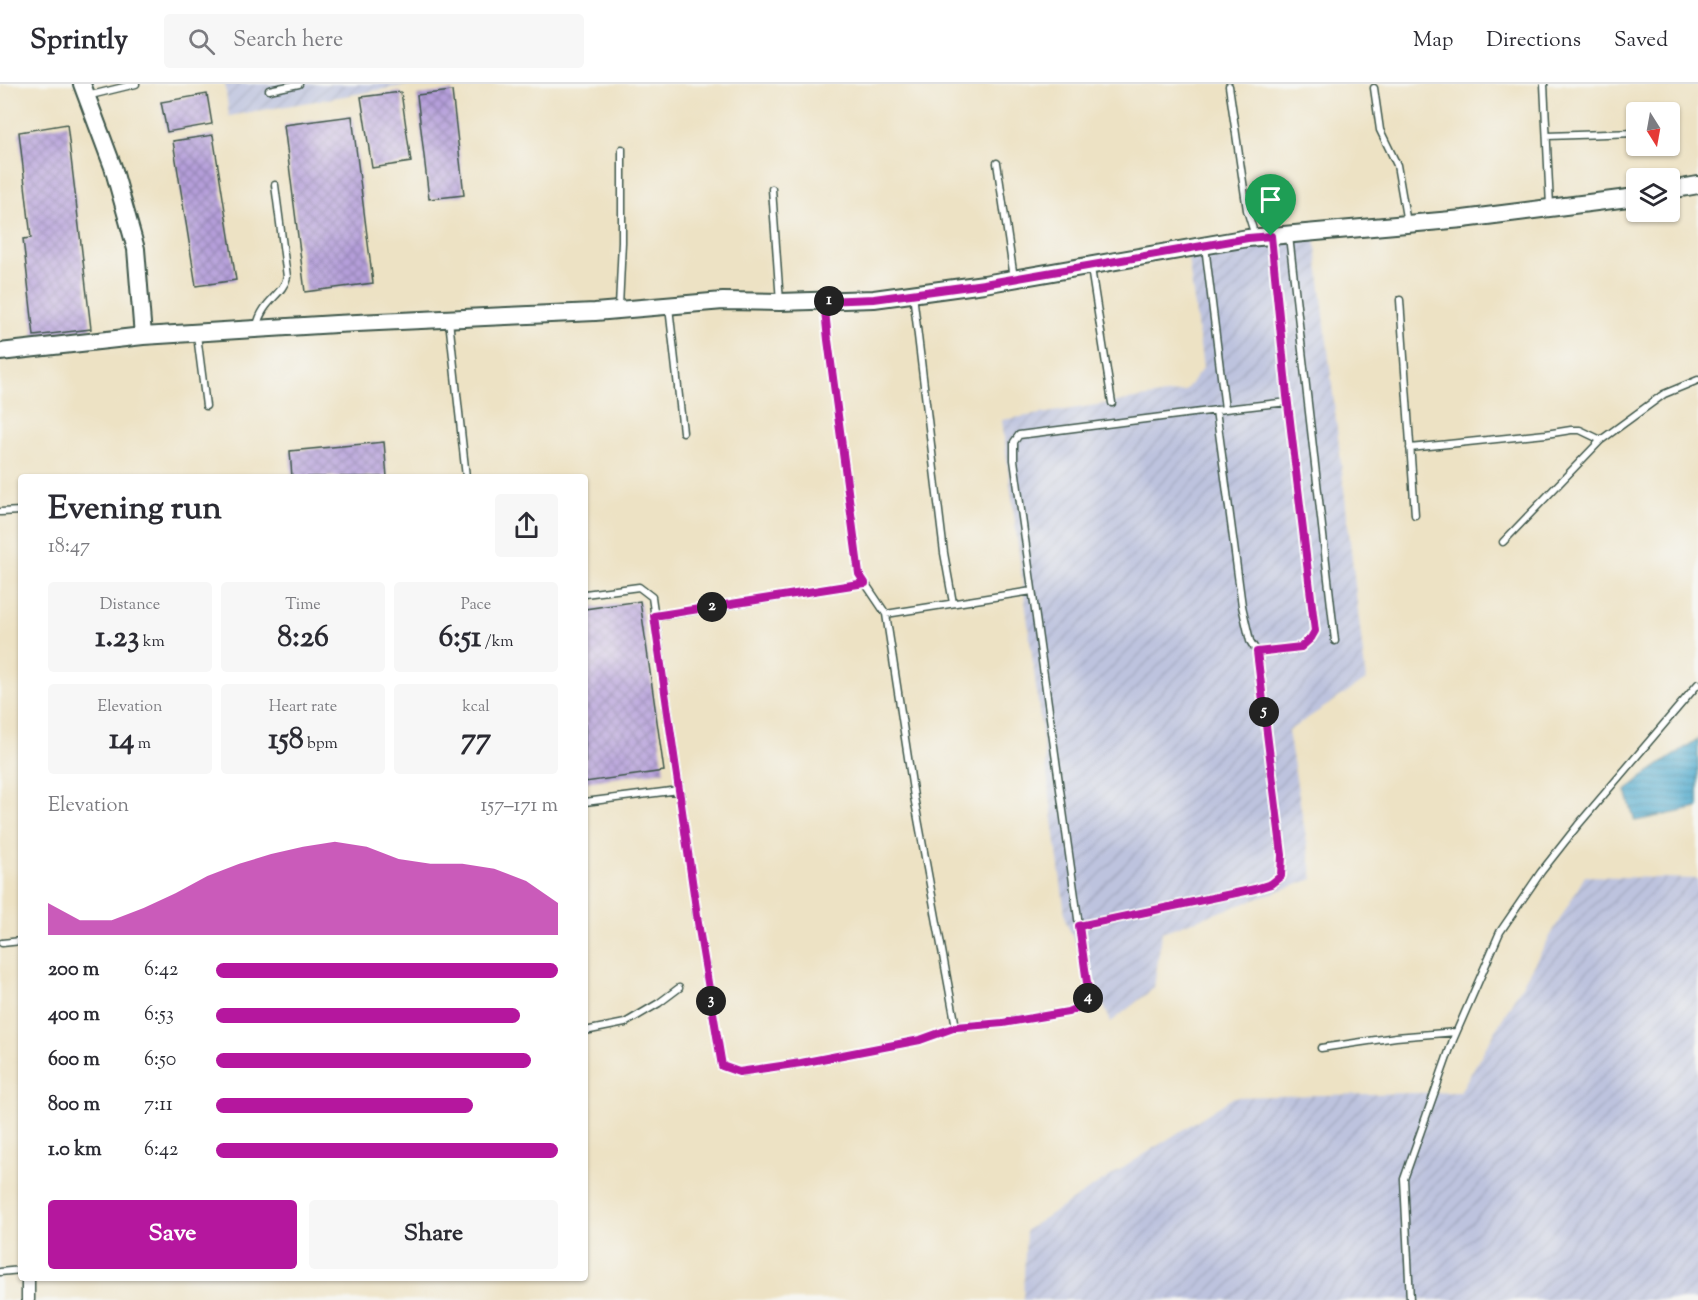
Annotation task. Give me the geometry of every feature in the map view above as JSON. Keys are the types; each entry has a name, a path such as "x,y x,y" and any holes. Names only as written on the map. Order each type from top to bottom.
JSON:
{"street":[{"path":"84,90 113,167 136,249 143,336"},
{"path":"1680,188 1698,184"},
{"path":"0,352 143,336 256,329 619,310 723,302 780,303 874,299 1014,279 1263,236 1463,219 1626,198"},
{"path":"28,1281 28,1300"}],"lane":[{"path":"84,90 136,84"},
{"path":"268,90 300,84"},
{"path":"1544,84 1550,208"},
{"path":"1229,86 1247,210 1263,236 1288,402 1315,631 1301,647 1257,652"},
{"path":"1374,88 1380,130 1397,165 1407,224"},
{"path":"1547,136 1626,133"},
{"path":"619,310 622,149"},
{"path":"997,162 1014,279"},
{"path":"256,329 259,315 285,283 287,277 275,184"},
{"path":"772,189 780,303"},
{"path":"1288,234 1335,641"},
{"path":"1205,245 1225,409"},
{"path":"1090,266 1112,404"},
{"path":"912,294 944,554 953,603"},
{"path":"1400,300 1415,515"},
{"path":"824,301 859,574 886,614 914,797 956,1027"},
{"path":"669,306 682,432"},
{"path":"449,319 466,474"},
{"path":"197,333 206,406"},
{"path":"1503,542 1601,440 1664,394 1698,380"},
{"path":"588,594 639,587 651,597 699,929 722,1066 739,1072 801,1063 920,1040 956,1027 1003,1023 1068,1012 1088,1003 1088,990 1014,460 1014,442 1019,435 1288,402"},
{"path":"1079,926 1255,889 1271,884 1281,876 1282,855 1257,652 1250,641 1242,606 1216,410"},
{"path":"1410,448 1545,435 1571,430 1580,430 1601,440"},
{"path":"0,512 18,511"},
{"path":"654,616 865,583"},
{"path":"886,614 1032,591"},
{"path":"1410,1300 1404,1179 1456,1032 1500,932 1541,872 1578,825 1698,684"},
{"path":"588,802 679,790"},
{"path":"2,943 18,941"},
{"path":"588,1030 625,1023 659,1003 679,987"},
{"path":"1321,1048 1396,1037 1456,1032"},
{"path":"0,1272 18,1270"}],"shaded area":[{"path":"225,84 414,84 229,116"},
{"path":"1315,237 1366,680 1288,731 1313,879 1162,932 1154,988 1111,1022 1066,922 1002,420 1185,391 1203,368 1188,257"},
{"path":"1585,876 1698,879 1698,1300 1023,1300 1026,1230 1234,1097 1460,1092"}],"water":[{"path":"1698,739 1698,808 1635,821 1626,791 1642,777"}],"building":[{"path":"452,91 464,195 429,199 417,95"},
{"path":"401,92 411,162 372,168 361,97"},
{"path":"207,94 212,124 167,132 161,102"},
{"path":"352,116 373,283 305,292 284,125"},
{"path":"67,124 91,329 34,336 23,239 31,238 19,132"},
{"path":"213,135 236,280 196,286 173,141"},
{"path":"384,442 387,474 292,474 290,451"},
{"path":"640,601 664,771 588,782 588,609"}],"route":[{"path":"1271,236 1287,396 1315,631 1301,647 1257,652 1282,855 1281,876 1271,884 1255,889 1079,926 1088,1003 1068,1012 1003,1023 956,1027 920,1040 801,1063 739,1072 722,1066 699,929 654,616 865,583 859,574 824,301 874,299 984,284 1248,238 1271,236"}]}
